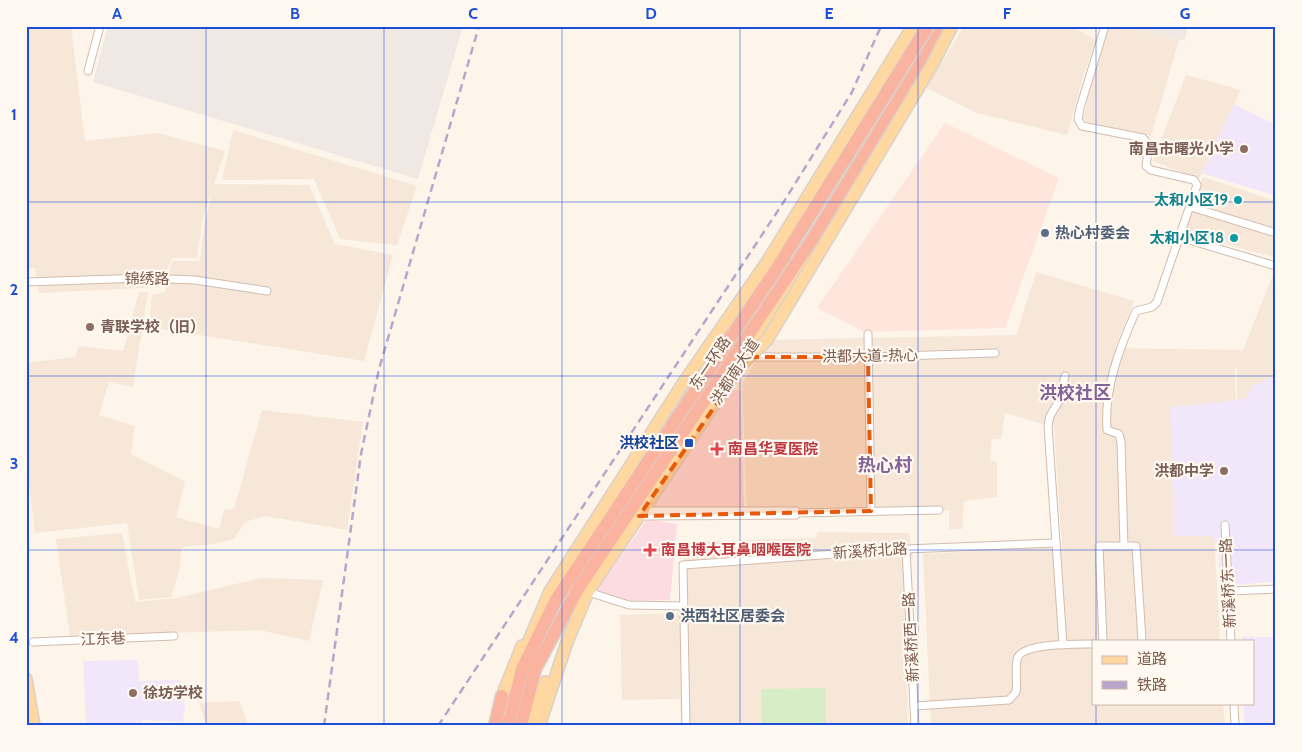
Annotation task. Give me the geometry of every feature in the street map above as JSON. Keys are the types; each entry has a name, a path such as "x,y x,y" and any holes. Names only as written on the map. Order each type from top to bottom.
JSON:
{"highway":[{"name":"东一环路","path":"507,726 522,669 557,598 779,265 928,26"},
{"name":"东一环路","path":"521,726 535,669 578,588 814,237 944,26"},
{"path":"495,726 502,696"}],"main road":[{"path":"502,696 517,656 550,591 684,382 767,262 913,26"},
{"name":"洪都南大道","path":"539,726 553,681 586,596 743,361 767,340 932,65 951,26"},
{"path":"507,726 524,652 550,591"},
{"path":"531,726 536,706 560,641 586,596"},
{"path":"26,679 34,726"}],"street":[{"path":"88,71 100,26"},
{"path":"1105,26 1078,119 1082,126 1143,138 1148,141 1146,166 1151,170 1196,182 1197,188 1156,302 1152,307 1136,311 1115,366 1108,393 1107,430 1119,434 1121,442 1124,546"},
{"path":"1191,207 1276,233"},
{"path":"1179,237 1276,266"},
{"name":"锦绣路","path":"26,282 144,278 195,280 267,291"},
{"path":"868,334 871,511"},
{"name":"洪都大道-热心","path":"743,361 995,353"},
{"path":"1063,645 1048,426 1050,416 1059,401 1065,376"},
{"path":"641,514 796,515 796,513 939,510"},
{"name":"新溪桥东一路","path":"1225,525 1231,640"},
{"name":"新溪桥北路","path":"683,606 683,565 906,549 1056,543"},
{"path":"1103,640 1099,546 1136,546 1142,640"},
{"name":"新溪桥西一路","path":"906,549 915,726"},
{"path":"1229,591 1276,589"},
{"path":"586,596 629,605 683,606 686,726"},
{"name":"江东巷","path":"33,642 174,636"},
{"path":"914,706 1009,700 1016,692 1017,659 1024,651 1038,647 1092,644"},
{"path":"1234,704 1235,726"}],"highlighted area":[{"path":"749,357 868,357 871,511 639,516"}],"shaded area":[{"path":"26,26 71,26 85,141 158,133 225,151 214,184 309,185 335,244 393,255 364,361 149,327 152,295 165,292 172,261 200,261 204,226 213,187 203,217 197,258 172,258 160,287 39,293 35,268 26,268"},
{"path":"108,26 463,26 418,179 93,82"},
{"path":"964,26 1071,26 1096,40 1083,76 1067,135 977,113 926,88"},
{"path":"1108,26 1123,26 1179,40 1151,136 1087,122 1083,118"},
{"path":"1123,26 1188,26 1185,41"},
{"path":"1186,75 1241,90 1199,179 1153,161"},
{"name":"南昌市曙光小学","path":"1234,104 1276,125 1276,196 1202,173"},
{"path":"945,123 1059,178 1005,328 864,332 817,308"},
{"path":"233,130 417,186 397,245 340,239 314,179 222,180"},
{"path":"1203,177 1276,201 1276,258 1184,232"},
{"path":"1276,267 1276,386 1237,408 1237,366 1235,371 1236,404 1214,533 1220,640 1092,640 1092,704 1223,704 1225,726 931,726 923,554 1062,547 1054,427 1005,413 1001,439 992,439 990,460 997,462 997,497 964,501 962,529 949,529 949,510 747,514 742,384 768,340 1016,335 1014,352 1016,336 1036,272 1134,301 1115,348 1243,350"},
{"path":"139,292 148,292 133,387 109,382 99,415 135,426 131,454 185,481 176,517 219,529 224,510 234,509 262,410 363,422 347,530 265,516 245,522 234,539 208,545 187,546 181,549 180,568 171,597 139,600 127,523 35,533 26,459 26,363 75,357 79,346 123,351"},
{"name":"洪都中学","path":"1267,379 1276,379 1276,581 1220,587 1218,547 1212,536 1174,536 1170,407 1246,398 1252,387"},
{"name":"南昌华夏医院","path":"730,390 741,390 744,507 650,507"},
{"name":"南昌博大耳鼻咽喉医院","path":"647,519 677,524 670,600 631,601 597,591"},
{"path":"817,532 909,533 913,558 903,559 908,726 681,726 680,699 622,700 620,615 685,613 683,542 816,538"},
{"path":"122,533 135,602 176,598 261,578 323,580 309,641 260,630 70,636 56,539"},
{"path":"1242,637 1276,637 1276,726 1244,726 1244,704 1254,704 1254,640 1242,640"},
{"name":"徐坊学校","path":"138,660 139,681 180,680 185,705 183,722 142,720 142,726 86,726 83,661"},
{"path":"239,701 249,726 207,726 199,703"}],"green space":[{"path":"826,688 826,726 762,726 761,689"}],"railway":[{"path":"324,726 361,454 379,369 479,26"},
{"path":"438,726 783,203 852,92 881,26"}],"place":[{"name":"南昌市曙光小学","path":"1244,149"},
{"name":"太和小区19","path":"1238,200"},
{"name":"热心村委会","path":"1045,233"},
{"name":"太和小区18","path":"1234,238"},
{"name":"青联学校（旧）","path":"90,327"},
{"name":"洪校社区","path":"689,443"},
{"name":"南昌华夏医院","path":"717,449"},
{"name":"洪都中学","path":"1224,471"},
{"name":"南昌博大耳鼻咽喉医院","path":"650,550"},
{"name":"洪西社区居委会","path":"670,616"},
{"name":"徐坊学校","path":"133,693"}],"district":[{"name":"洪校社区","path":"1075,393"},
{"name":"热心村","path":"885,465"}]}
